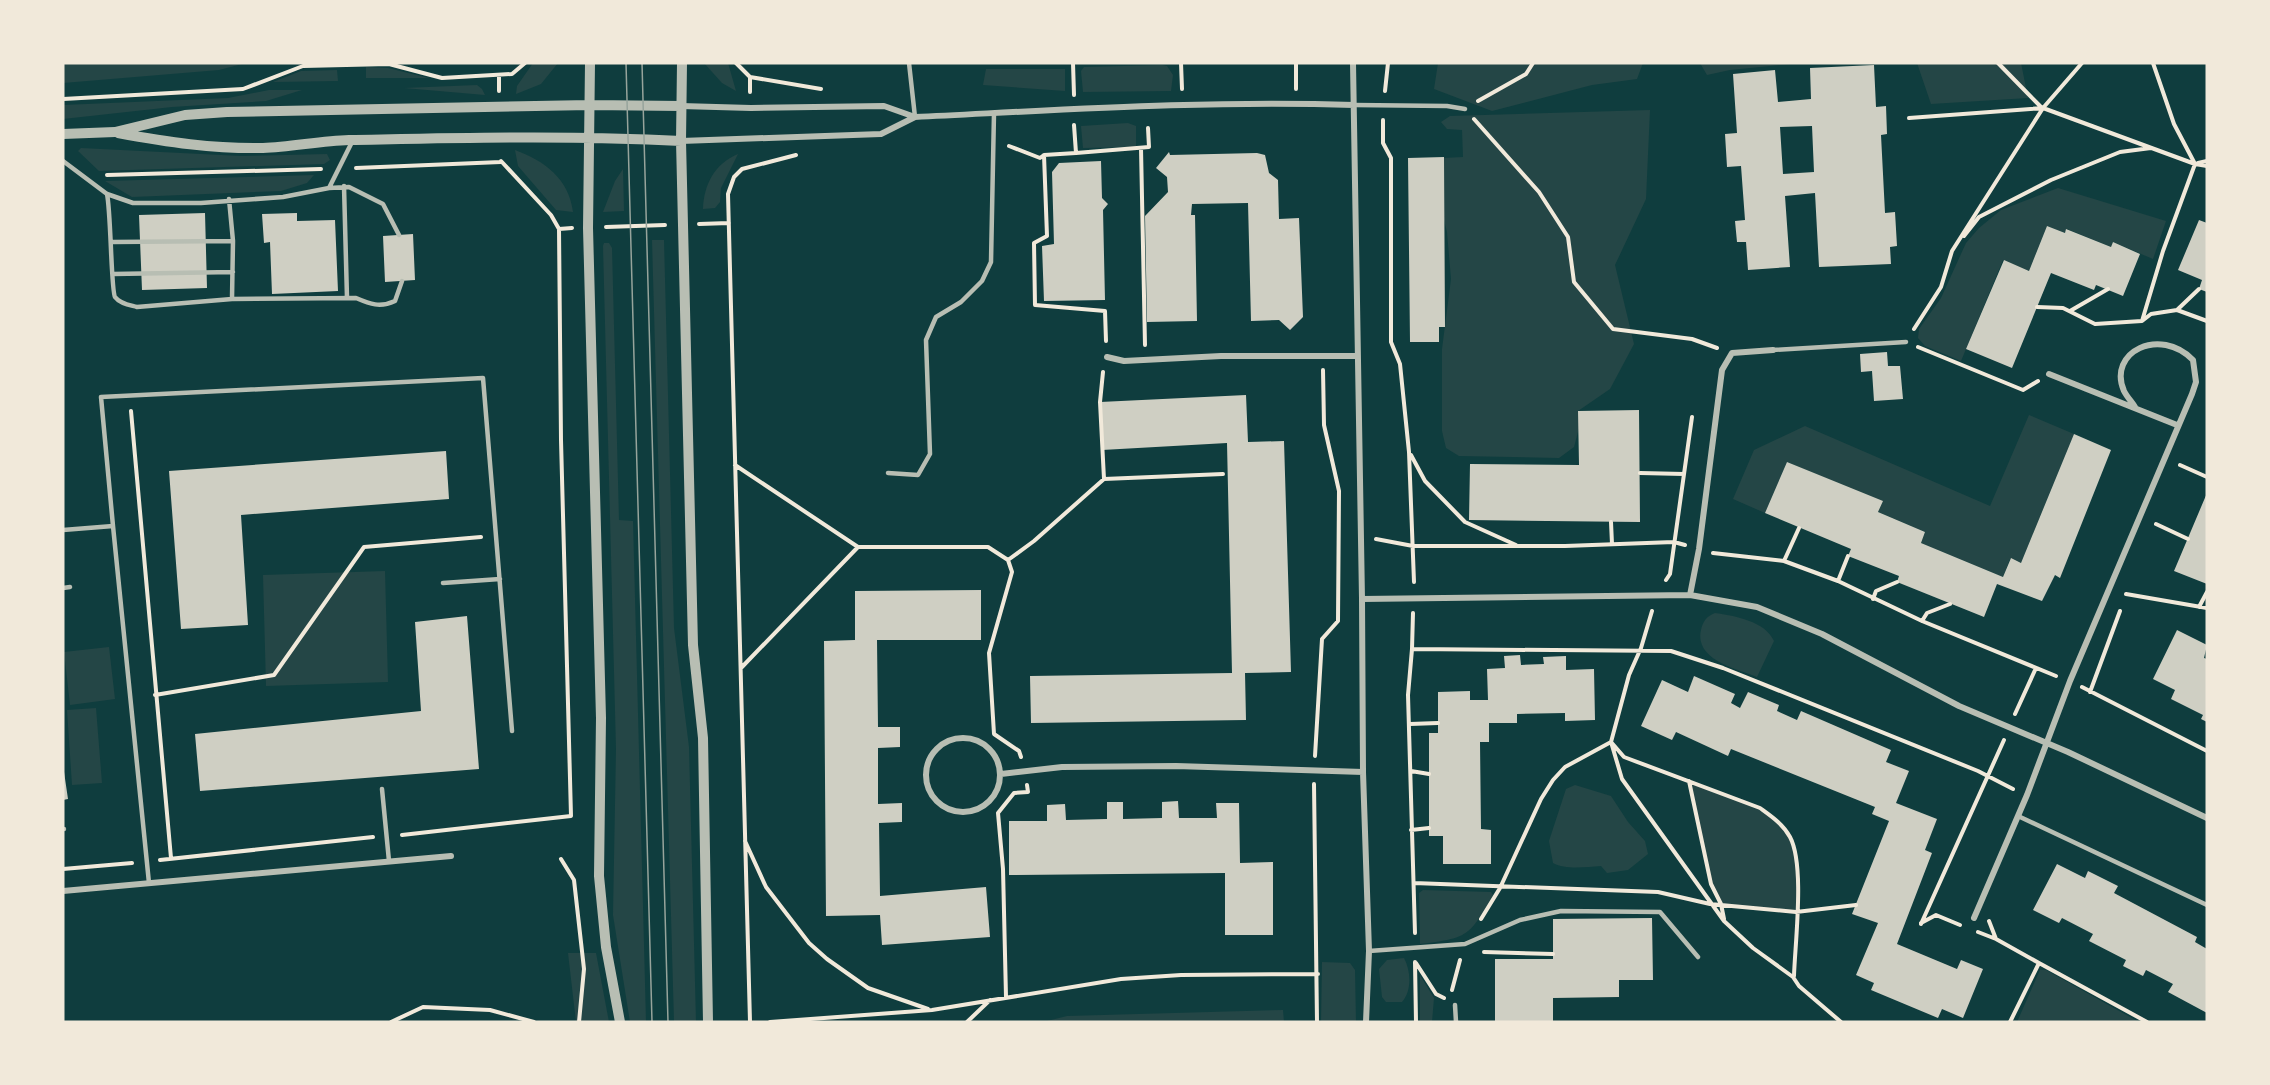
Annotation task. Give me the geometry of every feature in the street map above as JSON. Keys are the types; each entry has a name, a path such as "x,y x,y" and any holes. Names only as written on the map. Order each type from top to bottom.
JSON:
{"street":[{"path":"590,63 588,228 601,718 598,876 606,947 620,1022"},
{"path":"682,63 681,141 693,645 703,738 708,1022"},
{"path":"1353,63 1363,772 1369,951 1366,1022"},
{"path":"63,134 115,132 185,115 227,112 590,105 751,108 884,106 915,117 1295,103 1354,105"},
{"path":"115,132 183,145 218,148 265,148 352,140 590,138 681,141 881,134 915,117"},
{"path":"1974,918 2027,795 2046,743 2177,425 2192,394 2196,370 2193,360 2174,346 2158,343 2142,346 2125,364 2121,379 2124,391 2135,407"},
{"path":"1690,595 1699,549 1722,370 1732,353 1773,350"},
{"path":"1107,357 1124,361 1221,356 1357,356"},
{"path":"2049,374 2177,425"},
{"path":"1362,599 1659,594 1690,595 1757,607 1822,634 1959,706 2046,743 2207,818"},
{"path":"966,738 979,741 991,749 999,760 1001,774 999,788 981,809 968,813 955,813 942,807 932,797 927,784 926,770 931,757 940,746 952,739 966,738"},
{"path":"1001,774 1024,769 1176,766 1363,772"},
{"path":"63,891 451,856"}],"lane":[{"path":"909,63 915,117"},
{"path":"1354,105 1447,106 1465,109"},
{"path":"888,473 918,475 930,454 926,340 936,317 961,302 982,281 992,262 994,113"},
{"path":"329,188 352,140"},
{"path":"63,161 107,194 133,203 201,203 229,199 283,197 344,186 360,191 383,204 399,235"},
{"path":"344,186 347,298"},
{"path":"107,194 113,242 112,286 116,298 136,307 232,299 347,298 356,298 385,306 395,302 402,281"},
{"path":"229,199 233,240 232,299"},
{"path":"113,242 233,240"},
{"path":"113,274 233,272"},
{"path":"1773,350 1906,342"},
{"path":"149,883 101,397 483,378 512,731"},
{"path":"63,531 113,526"},
{"path":"443,583 500,579"},
{"path":"63,588 70,587"},
{"path":"382,789 389,861"},
{"path":"2018,816 2207,905"},
{"path":"1369,951 1465,944 1520,920 1561,911 1660,912 1698,957"},
{"path":"1455,1005 1456,1022"}],"path":[{"path":"63,99 243,89 303,66 388,64 442,78 512,74 525,63"},
{"path":"736,63 750,76 818,88"},
{"path":"1073,63 1074,95"},
{"path":"1181,63 1182,92"},
{"path":"1295,103 1296,63"},
{"path":"1388,63 1383,106 1383,143 1391,158 1392,342 1400,364 1409,452 1414,598 1408,695 1416,1022"},
{"path":"1533,63 1526,74 1465,109 1539,192 1568,237 1574,282 1613,329 1692,339 1732,353"},
{"path":"1998,63 2043,108"},
{"path":"2049,374 2023,390 1906,342 1941,287 1952,250 2043,108 2082,63"},
{"path":"2142,321 2163,251 2195,164 2174,124 2153,63"},
{"path":"750,76 751,95"},
{"path":"1909,118 2043,108 2195,164 2207,166"},
{"path":"1074,125 1076,153"},
{"path":"1006,145 1040,158 1044,155 1141,148 1149,147 1148,128"},
{"path":"1141,148 1145,360"},
{"path":"1952,250 1979,217 2051,180 2120,152 2152,148"},
{"path":"500,150 501,162"},
{"path":"750,1022 728,194 738,172 752,165 805,155"},
{"path":"1044,155 1047,236 1034,243 1035,305 1105,311 1107,357 1101,376 1100,402 1104,479"},
{"path":"2195,164 2207,161"},
{"path":"63,869 571,816 561,440 559,229 551,214 512,170 501,162 102,176"},
{"path":"703,224 729,223"},
{"path":"602,227 663,225"},
{"path":"559,229 574,228"},
{"path":"2177,310 2199,289"},
{"path":"2070,311 2108,290"},
{"path":"2037,307 2070,311 2095,324 2142,321 2151,314 2177,310 2207,321"},
{"path":"1317,1022 1314,770 1322,639 1338,621 1340,490 1324,425 1322,357"},
{"path":"129,395 171,858"},
{"path":"1692,417 1670,574 1659,594 1641,648 1629,675 1611,742 1622,779 1710,904 1724,921 1753,948 1794,977 1799,987 1841,1022"},
{"path":"1409,452 1425,481 1465,522 1517,546"},
{"path":"734,465 858,547 988,548 1008,560 1012,572 989,653 989,689 994,734 1019,751 1028,792 1014,793 998,813 1003,869 1006,997"},
{"path":"2180,465 2207,477"},
{"path":"1640,473 1684,474"},
{"path":"1008,560 1035,541 1104,479 1223,474"},
{"path":"1611,522 1612,544"},
{"path":"2156,524 2188,539"},
{"path":"1784,561 1799,528"},
{"path":"156,694 274,675 364,547 496,536"},
{"path":"742,667 858,547"},
{"path":"1838,581 1848,556"},
{"path":"1873,599 1876,591 1897,582"},
{"path":"2199,607 2207,592"},
{"path":"2126,594 2207,608"},
{"path":"1922,621 1927,613 1950,604"},
{"path":"1412,649 1641,648 1671,651 1723,668 1988,776 2027,795"},
{"path":"1921,924 2036,668"},
{"path":"1410,724 1438,723"},
{"path":"1611,742 1624,757 1760,808 1778,821 1791,838 1798,881 1794,977"},
{"path":"1452,990 1465,944 1500,888 1552,780 1566,767 1611,742"},
{"path":"1411,771 1429,774"},
{"path":"1688,781 1711,884 1721,904 1724,921"},
{"path":"1411,830 1429,828"},
{"path":"744,837 766,887 809,943 827,959 868,988 932,1010"},
{"path":"561,859 574,880 584,969 579,1022"},
{"path":"1414,883 1500,888 1658,892 1710,904 1796,912 1856,905"},
{"path":"1989,918 1995,939 2147,1022"},
{"path":"1478,948 1486,954 1553,954"},
{"path":"1415,962 1436,994"},
{"path":"2010,1022 2039,963"},
{"path":"770,1022 932,1010 1121,979 1180,975 1318,974"},
{"path":"968,1022 991,1000"},
{"path":"391,1022 423,1007 490,1010 534,1022"}],"shaded area":[{"path":"63,63 246,63 219,70 63,83"},
{"path":"533,63 558,63 541,84 516,94 517,86"},
{"path":"704,63 728,63 736,91 722,83"},
{"path":"1438,63 1643,63 1637,79 1592,85 1492,111 1434,89"},
{"path":"1700,63 1800,63 1730,70 1707,75"},
{"path":"1917,63 2021,63 2028,98 1931,104"},
{"path":"1167,66 1173,75 1171,91 1083,92 1081,71 1084,67"},
{"path":"366,67 388,68 429,78 366,78"},
{"path":"986,69 1065,69 1065,91 983,85"},
{"path":"337,70 338,81 273,82 301,71"},
{"path":"477,85 485,95 404,88"},
{"path":"269,90 302,90 266,101 172,107 63,119 63,105 228,98"},
{"path":"1650,110 1646,199 1615,265 1634,344 1610,389 1578,411 1579,428 1574,447 1559,458 1459,456 1446,448 1442,431 1442,349 1451,279 1447,232 1440,204 1443,158 1463,157 1462,130 1447,129 1441,122 1450,116"},
{"path":"1128,123 1136,126 1136,147 1083,148 1081,126"},
{"path":"81,148 241,156 327,154 330,160 324,164 99,171 78,151"},
{"path":"515,150 526,154 554,173 571,200 573,212 556,210 518,166"},
{"path":"738,154 721,188 720,202 715,208 703,209 712,176 723,163"},
{"path":"623,169 624,211 603,212 615,181"},
{"path":"314,175 307,183 281,191 132,197 105,181"},
{"path":"2058,188 2166,221 2153,259 2113,242 2111,247 2067,229 2065,233 2047,226 2029,271 2003,260 1961,361 1925,346 1918,338 1919,329 1941,298 1966,243 1979,228 2001,210"},
{"path":"652,240 664,240 674,628 689,747 696,1022 674,1022"},
{"path":"604,243 609,243 612,248 619,520 633,521 646,1022 630,1022 613,915 616,749 603,246"},
{"path":"2029,415 2074,434 2021,563 2010,559 2003,577 1921,543 1925,532 1878,512 1882,502 1787,462 1765,513 1733,499 1754,450 1805,426 1990,506"},
{"path":"385,571 388,682 266,686 263,575"},
{"path":"1715,613 1757,624 1770,634 1774,641 1757,677 1719,662 1704,649 1701,630 1704,621"},
{"path":"109,647 115,699 70,705 64,652"},
{"path":"96,708 102,783 72,785 67,710"},
{"path":"1688,781 1746,801 1773,816 1783,826 1791,838 1796,856 1798,884 1796,912 1721,904 1711,884"},
{"path":"1575,785 1611,796 1628,822 1645,841 1648,854 1628,870 1607,873 1601,866 1570,867 1553,863 1549,841 1566,789"},
{"path":"1423,890 1491,892 1493,895 1478,920 1466,933 1448,940 1420,944 1419,893"},
{"path":"568,953 596,953 609,1022 576,1022"},
{"path":"1404,958 1409,975 1408,992 1402,1002 1386,1002 1382,997 1379,969 1387,960"},
{"path":"1322,962 1350,963 1355,970 1356,1022 1321,1022"},
{"path":"2040,970 2046,970 2139,1022 2017,1022"},
{"path":"1420,975 1434,998 1432,1022 1420,1022"},
{"path":"1283,1010 1284,1022 1043,1022 1067,1016"}],"building":[{"path":"1874,65 1876,107 1886,106 1887,134 1881,135 1885,213 1895,212 1897,246 1890,247 1891,264 1819,267 1815,193 1785,196 1790,267 1748,270 1746,242 1737,242 1735,221 1745,220 1741,166 1727,167 1725,134 1737,133 1733,74 1775,70 1778,102 1811,99 1810,68","holes":["1812,126 1814,172 1783,174 1780,127"]},
{"path":"1169,152 1170,155 1257,153 1265,155 1269,173 1278,180 1279,219 1299,218 1303,317 1290,330 1279,320 1251,321 1248,203 1192,204 1191,215 1195,215 1197,321 1147,322 1145,216 1168,192 1167,177 1156,168"},
{"path":"1444,157 1445,327 1439,327 1439,342 1410,342 1408,158"},
{"path":"1101,161 1102,198 1108,204 1103,210 1105,300 1044,301 1042,246 1054,244 1052,172 1059,163"},
{"path":"205,213 207,288 142,290 139,215"},
{"path":"297,213 297,221 335,220 338,291 272,294 270,242 264,243 262,214"},
{"path":"2199,220 2207,223 2207,292 2199,289 2202,280 2178,270"},
{"path":"2047,226 2065,233 2066,229 2111,247 2113,242 2140,254 2123,296 2096,285 2094,290 2051,273 2012,368 1966,349 2004,260 2029,271"},
{"path":"413,234 415,280 385,282 383,236"},
{"path":"1887,352 1888,366 1900,366 1903,399 1874,401 1872,371 1861,372 1860,354"},
{"path":"1246,395 1248,442 1284,441 1291,672 1245,673 1246,720 1031,723 1030,676 1232,673 1227,443 1102,450 1100,402"},
{"path":"1639,410 1640,522 1469,520 1470,464 1579,465 1578,411"},
{"path":"2074,434 2111,450 2060,578 2055,575 2042,601 1997,584 1984,617 1897,582 1899,576 1848,556 1851,549 1765,513 1787,462 1883,501 1878,512 1925,532 1921,543 2003,577 2011,558 2021,563"},
{"path":"446,451 449,499 241,515 248,625 181,629 169,471"},
{"path":"2207,493 2207,584 2174,571"},
{"path":"981,590 981,640 877,640 878,727 900,727 900,747 878,748 878,804 902,803 902,822 879,823 880,896 986,887 990,937 882,945 880,915 826,916 824,641 855,640 855,591"},
{"path":"467,616 479,769 200,791 195,734 421,711 415,622"},
{"path":"2177,630 2207,645 2204,658 2207,659 2207,722 2201,719 2203,715 2171,699 2175,690 2153,679"},
{"path":"1520,655 1521,665 1544,664 1543,657 1566,656 1566,670 1594,669 1595,720 1565,721 1565,713 1517,714 1517,723 1489,723 1489,742 1480,742 1481,829 1491,830 1491,864 1443,864 1443,836 1429,836 1429,733 1438,733 1438,692 1470,691 1470,700 1488,700 1487,669 1505,668 1504,656"},
{"path":"1694,676 1735,694 1731,703 1740,708 1748,692 1779,705 1777,711 1797,720 1801,711 1891,750 1886,762 1909,771 1896,803 1937,819 1925,850 1932,853 1897,944 1957,969 1961,960 1983,969 1963,1018 1942,1009 1938,1018 1871,990 1874,983 1856,975 1878,923 1852,914 1889,821 1872,814 1875,807 1731,749 1728,756 1676,732 1672,740 1641,726 1662,680 1688,692"},
{"path":"63,765 68,799 63,800"},
{"path":"1178,801 1179,818 1217,818 1216,803 1239,803 1240,863 1273,862 1273,935 1225,935 1225,873 1009,875 1009,821 1047,821 1047,805 1065,804 1066,820 1107,819 1107,802 1123,802 1123,819 1162,818 1162,802"},
{"path":"2057,864 2085,878 2088,871 2118,886 2114,893 2197,937 2195,942 2207,949 2207,1013 2168,992 2173,984 2146,970 2143,976 2123,966 2126,960 2089,941 2093,934 2062,918 2059,923 2033,910"},
{"path":"1652,918 1653,980 1619,980 1619,997 1553,998 1553,1022 1495,1022 1495,959 1553,959 1553,919"}],"tram line":[{"path":"626,63 652,1022"},
{"path":"642,63 668,1022"}]}
